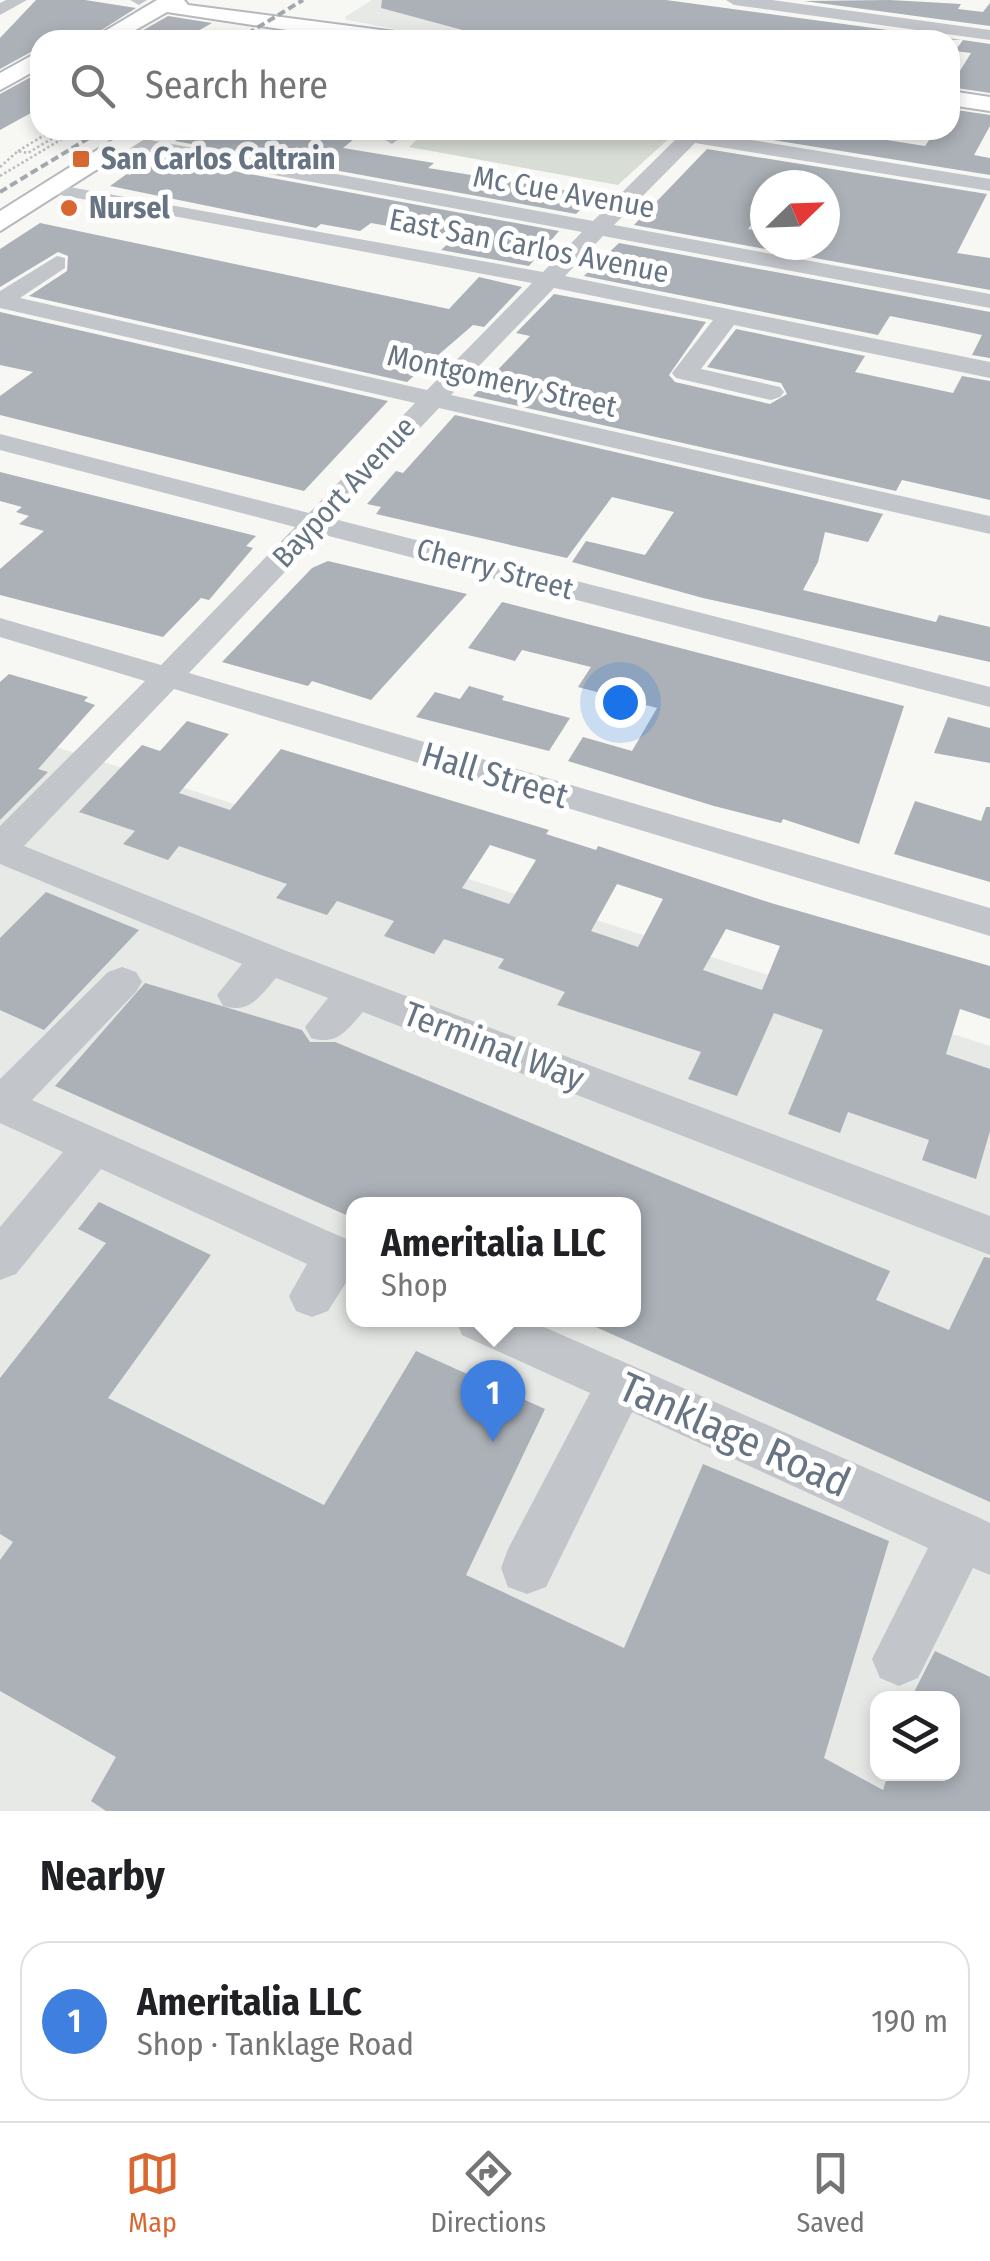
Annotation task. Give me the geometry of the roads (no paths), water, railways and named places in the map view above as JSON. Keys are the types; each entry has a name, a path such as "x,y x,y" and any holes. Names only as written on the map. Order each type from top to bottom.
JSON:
{"main road":[{"path":"86,30 139,0 257,14 338,30"},
{"path":"119,30 169,2"},
{"path":"305,30 340,8"},
{"path":"0,83 30,64"},
{"path":"0,99 30,82"},
{"path":"960,100 990,104"},
{"path":"0,223 131,140"}],"street":[{"path":"0,10 20,0"},
{"path":"734,0 953,30"},
{"path":"960,31 990,35"},
{"name":"Mc Cue Avenue","path":"157,140 990,302"},
{"name":"Bayport Avenue","path":"0,849 169,678 546,279 686,140"},
{"name":"Bayport Avenue","path":"714,140 990,185"},
{"name":"East San Carlos Avenue","path":"55,188 546,279 727,318 920,369 984,377"},
{"path":"0,301 57,263"},
{"name":"Montgomery Street","path":"0,301 990,525"},
{"path":"727,318 685,373 771,392"},
{"name":"Cherry Street","path":"0,442 990,697"},
{"name":"Hall Street","path":"0,628 990,922"},
{"name":"Terminal Way","path":"0,849 270,960 990,1236"},
{"path":"237,996 270,960"},
{"path":"122,982 0,1105 346,1260 312,1296"},
{"path":"325,1027 356,993"},
{"path":"0,1260 94,1146"},
{"name":"Tanklage Road","path":"495,1327 976,1542"},
{"path":"527,1568 621,1383"},
{"path":"899,1659 976,1542"}],"railway":[{"path":"254,30 303,0"},
{"path":"0,192 86,140"}],"place":[{"name":"San Carlos Caltrain","path":"81,159"},
{"name":"Nursel","path":"69,208"},
{"name":"Ameritalia LLC","path":"493,1442"}]}
